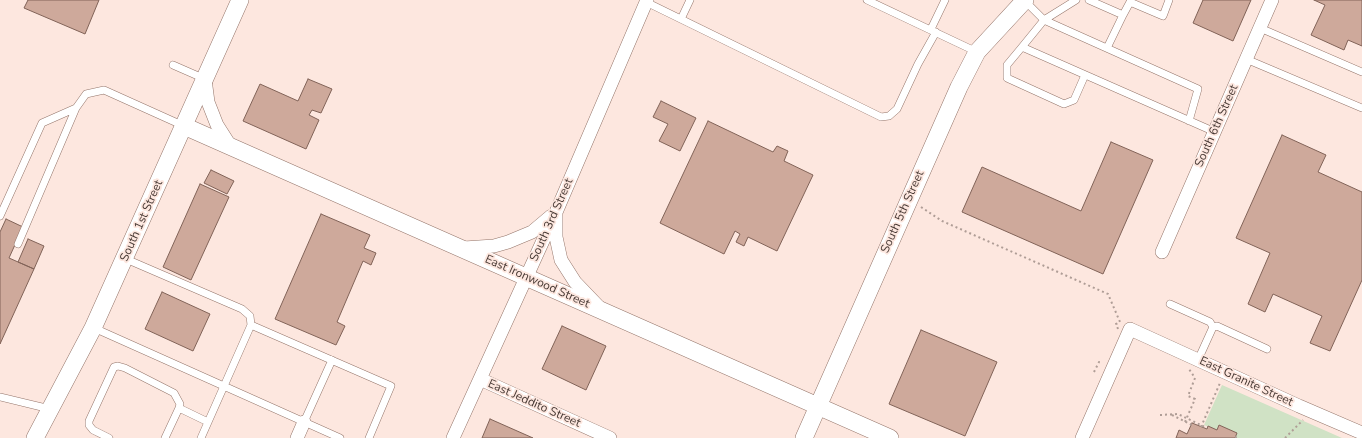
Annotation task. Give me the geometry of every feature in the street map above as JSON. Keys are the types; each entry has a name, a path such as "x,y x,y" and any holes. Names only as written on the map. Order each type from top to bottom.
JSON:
{"street":[{"name":"South 1st Street","path":"34,438 93,328 126,259 240,0"},
{"name":"South 5th Street","path":"804,438 959,87 977,52 1025,0"},
{"name":"South 6th Street","path":"1162,252 1272,0"},
{"name":"South 3rd Street","path":"453,438 557,210 646,1"},
{"path":"205,79 208,102 217,125 231,147"},
{"name":"East Ironwood Street","path":"184,126 890,438"},
{"path":"460,248 494,246 514,240 532,232 542,225 557,210"},
{"path":"557,210 556,237 561,260 575,282 604,312"},
{"path":"1082,438 1124,331"},
{"name":"East Granite Street","path":"1124,331 1193,364 1225,373 1362,433"},
{"name":"East Jeddito Street","path":"480,379 610,438"},
{"path":"297,438 304,422"}],"lane":[{"path":"682,19 690,0"},
{"path":"866,0 876,2 977,52"},
{"path":"646,1 880,116 889,116 897,109 945,0"},
{"path":"1025,0 1044,20 1198,89 1189,121"},
{"path":"1076,0 1044,20 1007,65 1007,78 1064,104 1074,100 1085,75"},
{"path":"1089,0 1123,15"},
{"path":"1107,48 1130,1 1163,16 1169,0"},
{"path":"1260,28 1362,72"},
{"path":"1022,47 1215,132"},
{"path":"1246,59 1362,108"},
{"path":"173,65 205,79"},
{"path":"18,244 76,108 86,94 104,90 184,126"},
{"path":"0,216 42,123 76,108"},
{"path":"126,259 242,309 250,316 251,324 201,438"},
{"path":"1170,304 1210,322 1213,327"},
{"path":"251,324 391,386 369,438"},
{"path":"1213,327 1217,326 1268,349"},
{"path":"1193,364 1213,327"},
{"path":"93,328 340,438"},
{"path":"304,422 332,360"},
{"path":"109,438 93,430 89,425 89,421 114,367 125,368 174,392 180,404 165,438"},
{"path":"1,399 50,409"},
{"path":"179,408 208,422"}],"path":[{"path":"921,207 942,221 1108,294 1120,322 1116,324 1124,331"},
{"path":"1094,372 1099,362 1104,362"},
{"path":"1185,422 1195,399 1188,396 1195,378 1193,364"},
{"path":"1202,426 1225,373"},
{"path":"1160,415 1178,414 1207,428"},
{"path":"1170,415 1192,425"},
{"path":"1285,438 1304,419"}],"green space":[{"path":"1222,385 1342,438 1235,438 1219,425 1217,430 1204,425"}],"building":[{"path":"28,0 99,0 85,34 24,8"},
{"path":"1203,0 1251,0 1233,41 1193,23"},
{"path":"1314,0 1362,0 1362,46 1348,40 1344,50 1311,35 1325,5"},
{"path":"308,79 332,89 321,113 312,110 309,115 319,120 306,149 243,121 260,84 298,101"},
{"path":"661,101 696,118 680,151 659,141 668,124 653,117"},
{"path":"708,121 773,152 777,146 788,151 784,161 813,175 777,251 748,237 744,246 736,242 740,234 735,231 724,254 660,223"},
{"path":"1282,135 1326,155 1318,172 1362,192 1362,280 1330,351 1310,343 1322,316 1273,294 1265,312 1248,304 1270,253 1236,238"},
{"path":"1111,142 1153,160 1103,274 962,212 982,167 1081,211"},
{"path":"211,170 234,181 227,194 204,183"},
{"path":"200,184 229,197 191,280 163,267"},
{"path":"321,214 370,235 364,248 376,253 371,265 363,261 337,322 345,326 336,345 275,319"},
{"path":"6,219 23,227 9,258 34,269 0,344 0,232"},
{"path":"28,239 44,246 34,269 18,262"},
{"path":"162,292 210,314 193,351 145,329"},
{"path":"562,326 606,346 586,390 542,369"},
{"path":"921,330 997,362 965,436 889,404"},
{"path":"490,419 533,438 482,438"},
{"path":"1192,423 1207,429 1208,426 1217,430 1219,425 1237,433 1235,438 1176,438 1179,430 1187,434"}]}
